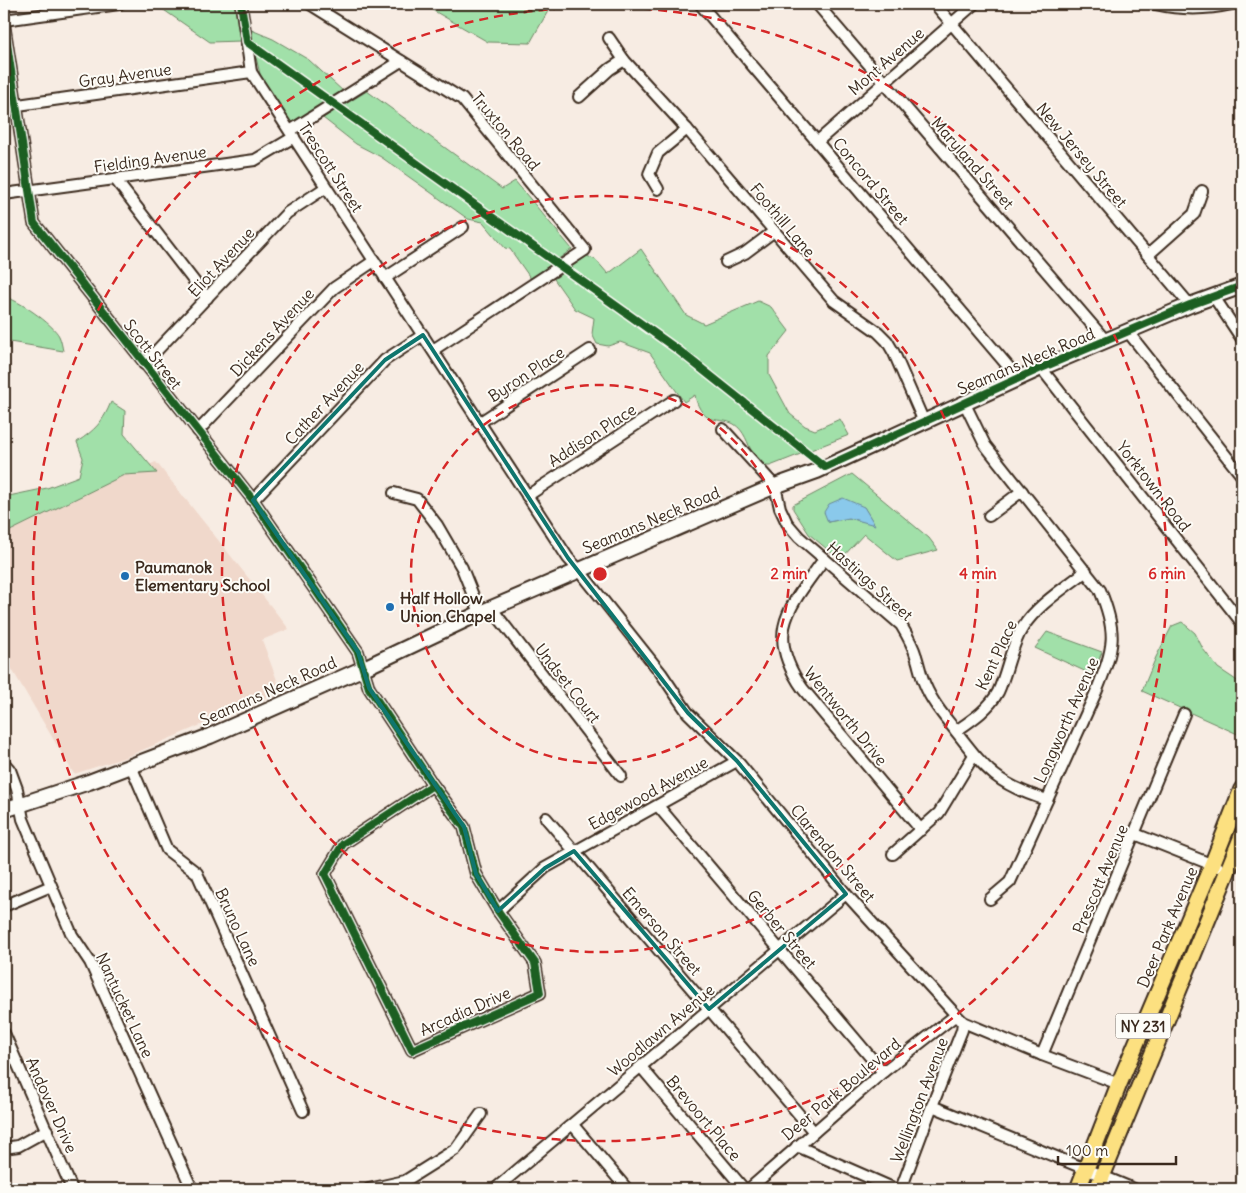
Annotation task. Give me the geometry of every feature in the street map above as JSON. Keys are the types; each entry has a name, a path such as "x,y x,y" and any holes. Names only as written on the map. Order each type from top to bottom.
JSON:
{"main road":[{"name":"Seamans Neck Road","path":"4,810 131,766 210,736 579,570 776,486 816,471 1018,378 1190,305 1242,286"},
{"name":"Deer Park Avenue","path":"1078,1189 1119,1084 1212,865 1242,789"},
{"name":"NY 231","path":"1100,1183 1242,836"}],"street":[{"path":"4,20 119,4"},
{"name":"Trescott Street","path":"241,4 251,72 325,188 433,350"},
{"name":"Truxton Road","path":"310,4 462,99 585,250 433,350"},
{"name":"Concord Street","path":"700,4 1018,378"},
{"name":"Maryland Street","path":"817,4 1106,341"},
{"name":"New Jersey Street","path":"935,4 1190,305"},
{"name":"Mont Avenue","path":"818,141 974,4"},
{"path":"1155,4 1191,9 1214,8 1232,4"},
{"name":"Scott Street","path":"4,24 34,223 253,500 358,652 364,668"},
{"name":"Foothill Lane","path":"609,38 624,60 687,129 773,232 834,301 878,332 887,342 894,353 924,422"},
{"name":"Fielding Avenue","path":"4,194 255,160 401,60"},
{"path":"579,97 610,69 624,60"},
{"name":"Gray Avenue","path":"4,107 251,72"},
{"path":"658,188 649,174 658,153 687,129"},
{"path":"114,179 207,298"},
{"name":"Eliot Avenue","path":"144,364 287,213 325,188"},
{"path":"1148,255 1194,214 1202,191"},
{"path":"385,278 463,227"},
{"path":"726,262 745,253 773,232"},
{"name":"Dickens Avenue","path":"198,431 334,288 374,261"},
{"path":"1214,297 1242,339"},
{"path":"1128,332 1242,476"},
{"name":"Cather Avenue","path":"253,500 385,360 423,335"},
{"path":"433,350 568,558 579,570"},
{"name":"Byron Place","path":"479,423 590,350"},
{"name":"Yorktown Road","path":"1041,368 1242,623"},
{"name":"Addison Place","path":"527,496 674,400"},
{"name":"Longworth Avenue","path":"964,402 985,445 1100,590 1108,609 1113,641 1110,659 1097,690 1010,882 990,899"},
{"path":"723,429 776,486"},
{"name":"Hastings Street","path":"776,486 780,508 787,522 799,536 901,625 916,654 924,685 974,755 996,778 1013,788 1047,800"},
{"path":"990,516 1022,491"},
{"name":"Undset Court","path":"394,493 417,499 437,525 462,568 474,594 486,611 621,776"},
{"name":"Wentworth Drive","path":"824,559 792,604 783,633 784,654 791,673 803,689 921,830"},
{"name":"Clarendon Street","path":"579,570 661,673 688,713 736,762 846,894 959,1018 1042,1055 1119,1084"},
{"name":"Kent Place","path":"956,731 979,716 997,693 1014,643 1034,613 1086,571"},
{"name":"Arcadia Drive","path":"364,668 369,688 433,785 464,826 476,874 498,911 534,963 540,993 412,1050 325,874 343,844 433,785"},
{"name":"Prescott Avenue","path":"1042,1055 1184,714"},
{"path":"893,854 939,813 974,755"},
{"name":"Edgewood Avenue","path":"498,911 545,868 736,762"},
{"name":"Nantucket Lane","path":"4,763 10,770 17,789 23,819 72,935 90,962 192,1189"},
{"name":"Bruno Lane","path":"131,766 167,850 197,873 303,1111"},
{"name":"Gerber Street","path":"658,806 883,1072"},
{"name":"Emerson Street","path":"546,818 814,1132"},
{"path":"1135,834 1228,871"},
{"path":"4,906 51,886"},
{"name":"Woodlawn Avenue","path":"495,1189 507,1186 573,1125 846,894"},
{"name":"Deer Park Boulevard","path":"749,1189 883,1072 959,1018"},
{"name":"Wellington Avenue","path":"901,1189 962,1030 959,1018"},
{"name":"Andover Drive","path":"4,1033 72,1189"},
{"name":"Brevoort Place","path":"641,1067 744,1189"},
{"path":"932,1106 1086,1169 1100,1183 1134,1189"},
{"path":"369,1189 404,1181 456,1149 481,1114"},
{"path":"573,1125 627,1189"},
{"path":"4,1148 18,1146 47,1130"},
{"path":"797,1146 895,1189"}],"highlighted area":[{"path":"423,335 568,558 688,713 737,761 846,894 709,1009 574,851 545,868 498,911 476,874 464,827 369,688 358,652 253,500 385,360"}],"shaded area":[{"name":"Paumanok Elementary School","path":"156,462 289,629 262,640 281,691 126,757 74,774 4,656 4,524"}],"green space":[{"path":"173,4 233,4 236,9 241,41 210,42 158,6"},
{"path":"422,4 552,4 530,43 488,42"},
{"path":"249,29 273,39 309,60 344,92 292,128 262,82"},
{"path":"367,91 502,189 515,181 572,249 531,279 510,249 505,248 483,222 468,219 381,157 356,144 323,118"},
{"path":"641,249 686,315 704,324 758,301 771,307 789,331 769,356 769,375 790,414 805,426 815,430 840,419 849,435 770,466 763,466 754,456 738,427 726,421 705,416 698,406 695,395 684,402 650,353 620,342 608,346 597,344 592,334 594,318 575,309 554,279 587,256 596,260 608,274"},
{"path":"4,297 17,302 50,325 59,336 63,351 4,341"},
{"path":"111,402 125,411 124,434 157,473 124,475 4,534 4,497 47,488 79,476 83,458 77,442 98,425"},
{"path":"852,474 929,538 938,550 897,561 864,534 840,560 809,534 793,509 793,505","holes":["864,507 874,524 849,518 828,522"]},
{"path":"1182,622 1195,633 1203,649 1218,668 1242,684 1242,736 1142,691 1156,657 1172,626"},
{"path":"1047,632 1102,652 1093,675 1035,648"}],"water":[{"path":"843,498 864,507 875,525 849,518 828,522 824,512 829,504"}],"cycle path":[{"path":"241,4 247,42 678,350 825,467 1041,368 1190,305 1242,286"},
{"path":"4,24 34,223 253,500 358,652 369,688 433,785 464,827 476,874 498,911 535,963 540,993 412,1050 325,874 343,844 433,785"}],"place":[{"name":"Paumanok Elementary School","path":"125,576"},
{"name":"Half Hollow Union Chapel","path":"390,607"}]}
